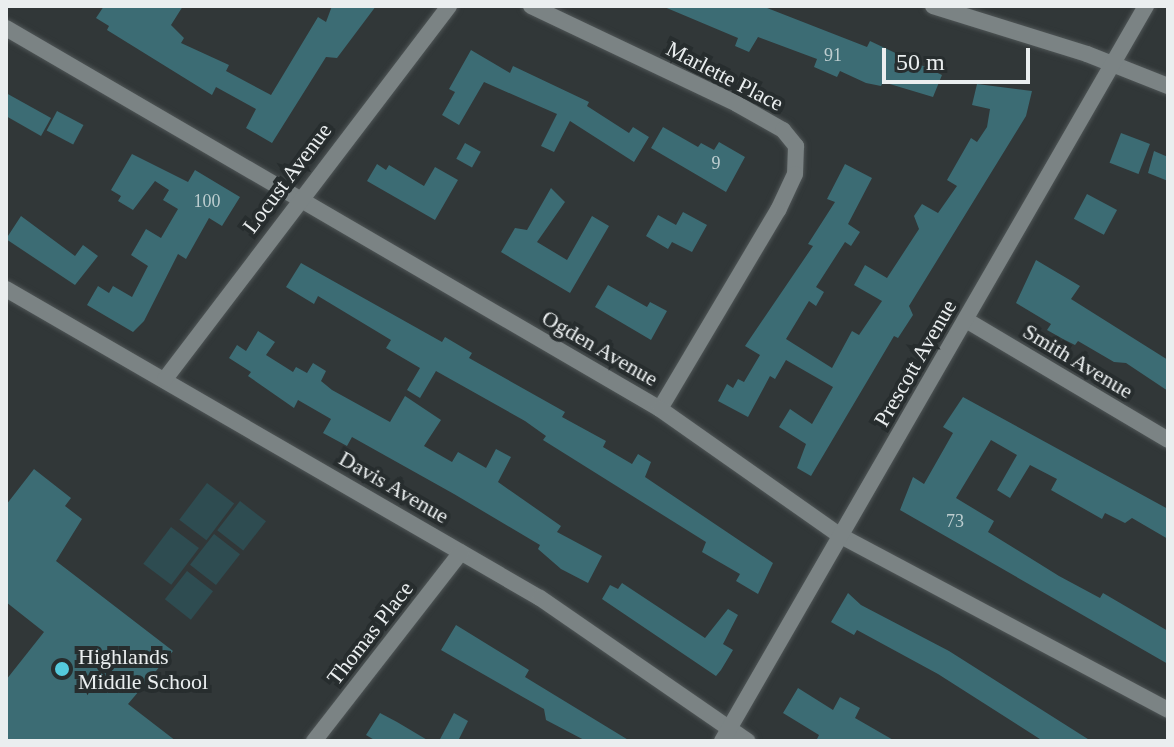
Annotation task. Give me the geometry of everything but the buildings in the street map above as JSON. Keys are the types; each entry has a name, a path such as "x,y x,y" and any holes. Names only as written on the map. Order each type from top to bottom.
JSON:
{"street":[{"name":"Locust Avenue","path":"165,379 298,199 449,6"},
{"name":"Marlette Place","path":"531,6 737,104 783,130 796,146 795,174 778,210 660,409"},
{"path":"933,6 1112,64 1168,86"},
{"name":"Prescott Avenue","path":"725,736 1146,6"},
{"name":"Ogden Avenue","path":"6,28 660,409 841,536 1168,710"},
{"name":"Davis Avenue","path":"6,289 540,598 725,736 747,741"},
{"name":"Smith Avenue","path":"966,320 1168,440"},
{"name":"Thomas Place","path":"314,741 461,552"}],"shaded area":[{"path":"207,483 234,503 206,540 179,520"},
{"path":"240,501 266,521 243,550 217,530"},
{"path":"171,527 199,548 171,585 143,564"},
{"path":"214,534 240,554 216,585 190,565"},
{"path":"187,571 213,591 191,620 165,599"}],"place":[{"name":"Highlands Middle School","path":"62,669"}]}
